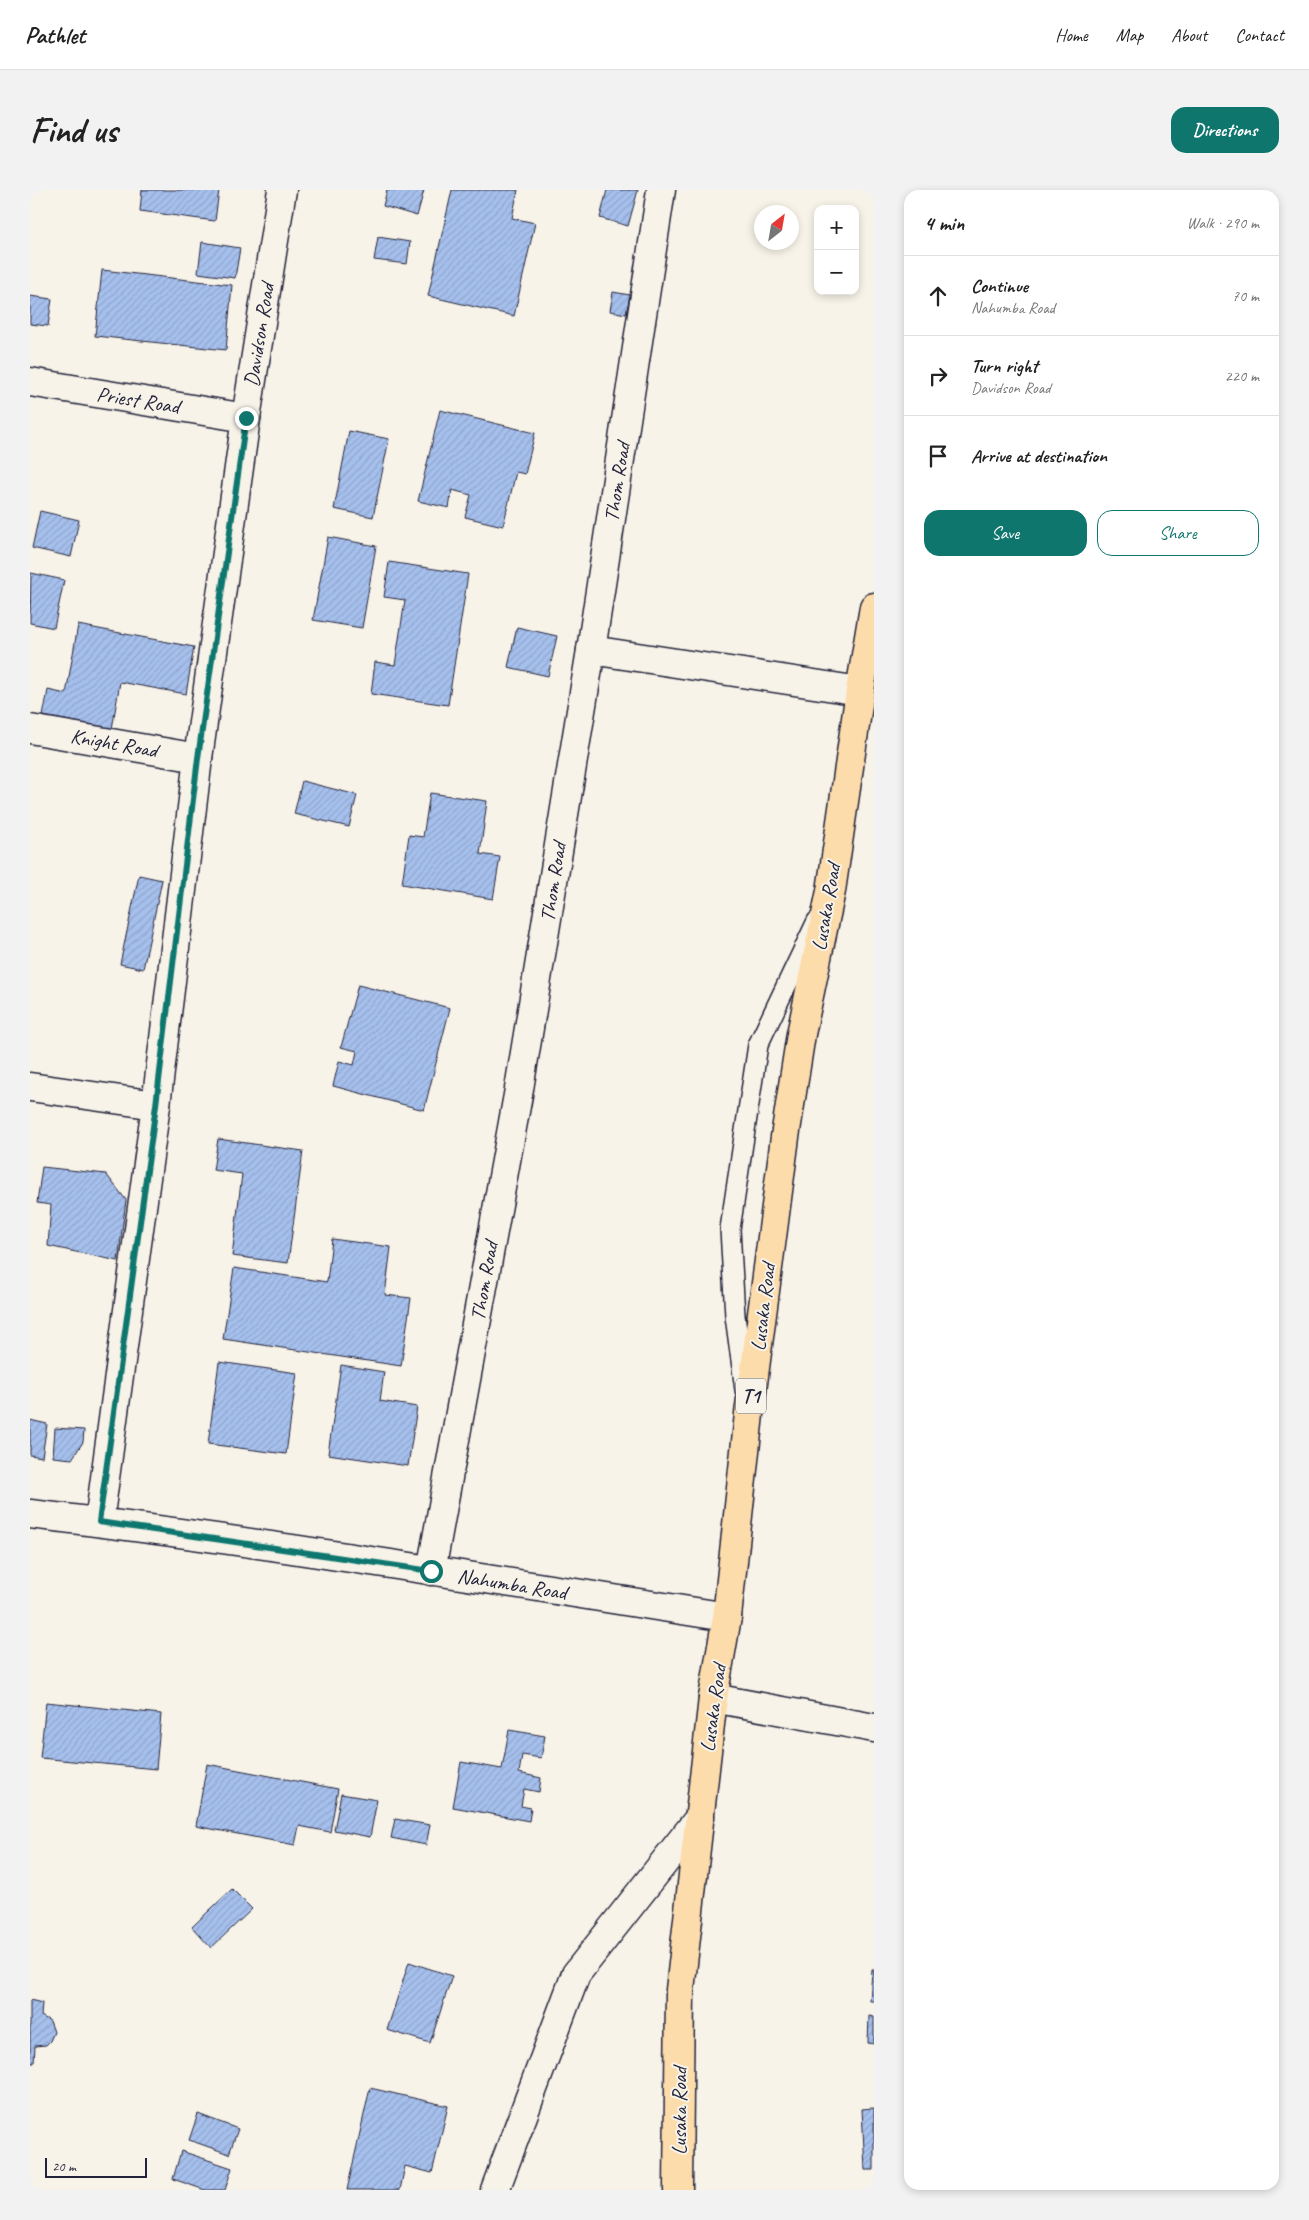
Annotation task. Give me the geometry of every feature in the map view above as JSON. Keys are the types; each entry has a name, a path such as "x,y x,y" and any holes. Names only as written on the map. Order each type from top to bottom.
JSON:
{"highway":[{"name":"Lusaka Road","path":"678,2190 680,1990 714,1698 727,1617 748,1414 801,1034 831,891 867,692 874,607"}],"street":[{"name":"Davidson Road","path":"99,1522 156,1105 198,758 246,418 282,190"},
{"name":"Thom Road","path":"431,1571 518,1095 591,650 661,190"},
{"name":"Priest Road","path":"30,382 246,418"},
{"path":"591,650 867,692"},
{"name":"Knight Road","path":"30,729 198,758"},
{"path":"30,1087 156,1105"},
{"name":"Nahumba Road","path":"30,1514 99,1522 431,1571 727,1617"},
{"path":"714,1698 874,1728"},
{"path":"495,2190 576,1974 700,1817"}],"lane":[{"path":"748,1414 734,1316 730,1229 758,1045 831,891"}],"building":[{"path":"142,190 219,190 215,221 140,211"},
{"path":"387,190 424,190 417,216 383,206"},
{"path":"452,190 518,190 512,218 535,223 514,316 428,296"},
{"path":"607,190 638,190 628,226 600,218"},
{"path":"378,237 410,242 407,264 374,260"},
{"path":"202,242 240,248 235,278 198,273"},
{"path":"102,270 232,285 226,350 95,336"},
{"path":"613,292 630,295 626,314 610,311"},
{"path":"30,296 52,299 48,326 30,324"},
{"path":"440,410 535,433 525,474 516,472 503,526 465,517 471,495 452,490 449,508 418,501"},
{"path":"349,431 389,439 373,517 334,509"},
{"path":"40,511 79,520 71,557 32,548"},
{"path":"328,537 376,546 362,628 313,620"},
{"path":"389,562 468,574 448,705 371,694 375,662 395,665 405,600 384,597"},
{"path":"31,573 64,580 54,628 30,623"},
{"path":"78,625 194,647 186,694 120,682 112,729 43,716 48,690 66,694"},
{"path":"517,627 557,636 548,676 508,667"},
{"path":"302,781 357,795 349,827 294,814"},
{"path":"430,793 487,801 480,854 500,857 493,899 402,884 409,835 423,837"},
{"path":"139,875 162,880 143,969 120,964"},
{"path":"358,985 450,1008 424,1110 333,1086 339,1061 354,1065 357,1051 341,1047"},
{"path":"218,1139 303,1151 288,1263 232,1256 242,1174 213,1170"},
{"path":"42,1167 106,1174 126,1200 118,1261 48,1246 51,1205 37,1203"},
{"path":"332,1239 391,1247 385,1295 411,1298 401,1366 223,1339 234,1268 327,1282"},
{"path":"219,1362 297,1373 286,1454 208,1444"},
{"path":"341,1365 384,1372 380,1401 417,1407 408,1466 328,1454"},
{"path":"30,1420 47,1424 42,1457 30,1455"},
{"path":"55,1428 84,1430 83,1442 72,1459 53,1457"},
{"path":"46,1702 161,1714 156,1769 40,1758"},
{"path":"509,1730 545,1736 541,1758 522,1755 519,1773 541,1778 539,1792 524,1789 521,1806 531,1808 529,1821 453,1807 461,1762 502,1769"},
{"path":"207,1764 338,1789 330,1832 299,1826 295,1845 196,1826"},
{"path":"341,1794 377,1800 370,1837 334,1830"},
{"path":"395,1819 430,1825 426,1845 391,1838"},
{"path":"232,1889 252,1909 211,1948 192,1927"},
{"path":"409,1962 452,1976 430,2043 387,2030"},
{"path":"872,1970 874,1970 874,2001 870,2001"},
{"path":"30,2000 42,2003 41,2016 50,2021 54,2032 46,2045 35,2046 34,2063 30,2063"},
{"path":"869,2016 874,2017 874,2044 868,2043"},
{"path":"370,2088 448,2106 432,2173 405,2166 400,2190 347,2190"},
{"path":"874,2108 874,2170 865,2170 862,2109"},
{"path":"198,2114 238,2129 229,2154 189,2140"},
{"path":"181,2151 232,2168 225,2190 205,2190 173,2179"}],"route":[{"path":"246,418 198,758 156,1105 99,1522 431,1571"}]}
